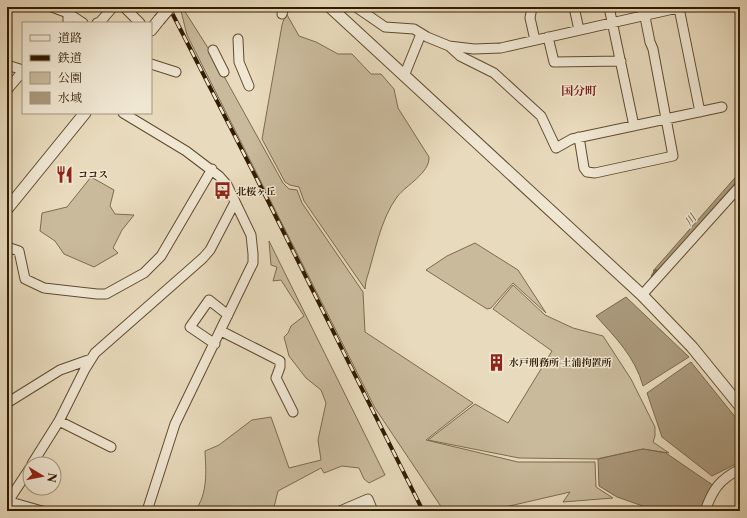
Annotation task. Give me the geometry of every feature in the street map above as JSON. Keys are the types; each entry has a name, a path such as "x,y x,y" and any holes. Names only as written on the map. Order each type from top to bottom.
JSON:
{"street":[{"path":"52,7 69,10 82,22"},
{"path":"100,22 113,7"},
{"path":"124,7 139,22"},
{"path":"152,29 170,7"},
{"path":"356,7 385,27 414,29 450,46 474,49 501,48 613,23 644,11 680,7 700,112"},
{"path":"532,7 530,18 535,40"},
{"path":"574,7 579,30"},
{"path":"609,7 634,126"},
{"path":"335,8 404,76 642,295 692,347 740,406"},
{"path":"68,22 69,10"},
{"path":"579,137 584,168 587,172 595,173 673,156 673,149 653,49 650,42 644,11"},
{"path":"404,76 422,34"},
{"path":"548,37 554,62 621,61"},
{"path":"238,39 239,62 249,86"},
{"path":"450,46 460,56 494,73 541,116 556,148 572,139 579,137 722,107"},
{"path":"213,50 224,72"},
{"path":"152,64 176,72"},
{"path":"7,65 22,71"},
{"path":"7,90 22,72"},
{"path":"7,209 84,114"},
{"path":"125,114 212,169 227,185 251,235 253,263 175,424 147,511"},
{"path":"7,247 19,251 25,279 32,284 44,288 106,294 144,274 161,256 212,169"},
{"path":"642,295 740,186"},
{"path":"37,456 59,421 91,359 104,345 203,258 210,250 235,202"},
{"path":"215,344 190,326 209,300 228,315"},
{"path":"221,331 280,361 280,367 276,378 293,412"},
{"path":"7,403 60,370 91,359"},
{"path":"59,421 111,447"},
{"path":"707,510 713,492 722,479 740,469"},
{"path":"22,480 8,500 42,511"},
{"path":"340,511 368,499 373,511"}],"green space":[{"path":"180,7 182,7 210,51 283,183 289,189 297,190 302,203 363,292 365,332 473,403 426,440 518,462 595,462 596,487 613,498 563,502 570,492 488,511 444,511 375,408 187,35"},
{"path":"286,13 299,36 316,42 338,54 352,54 371,74 381,74 394,89 398,108 429,157 426,168 422,174 401,192 386,216 375,248 365,289 304,201 299,187 285,182 262,139 282,25"},
{"path":"91,177 114,190 110,206 115,214 134,215 122,230 113,248 118,253 94,267 64,254 55,241 40,231 42,213 67,207"},
{"path":"269,241 385,475 369,483 364,479 359,468 342,466 324,473 321,468 278,491 273,511 195,511 204,490 206,474 205,451 219,445 252,420 271,417 289,468 321,460 318,440 326,403 321,390 306,378 289,356 284,337 288,333 291,326 304,316 281,280 273,281 277,267 271,265"},
{"path":"475,243 518,270 546,313 513,283 491,308 487,309 426,270 447,256"},
{"path":"513,285 545,315 573,328 603,336 631,379 655,427 653,442 669,453 643,449 597,459 519,458 428,440 475,404 508,423 552,351 493,309"}],"water":[{"path":"740,172 740,178 657,273 653,271"},
{"path":"626,297 689,357 643,386 635,366 624,348 596,316"},
{"path":"691,362 740,423 740,462 712,476 662,437 647,393"},
{"path":"643,449 666,453 714,486 703,511 657,511 617,497 599,486 598,459"}],"waterway":[{"name":"川","path":"652,276 656,270"}],"railway":[{"path":"169,7 423,511"}],"place":[{"name":"ココス","path":"65,174"},
{"name":"北桜ヶ丘","path":"223,191"},
{"name":"水戸刑務所 土浦拘置所","path":"496,362"}],"district":[{"name":"国分町","path":"579,90"}]}
